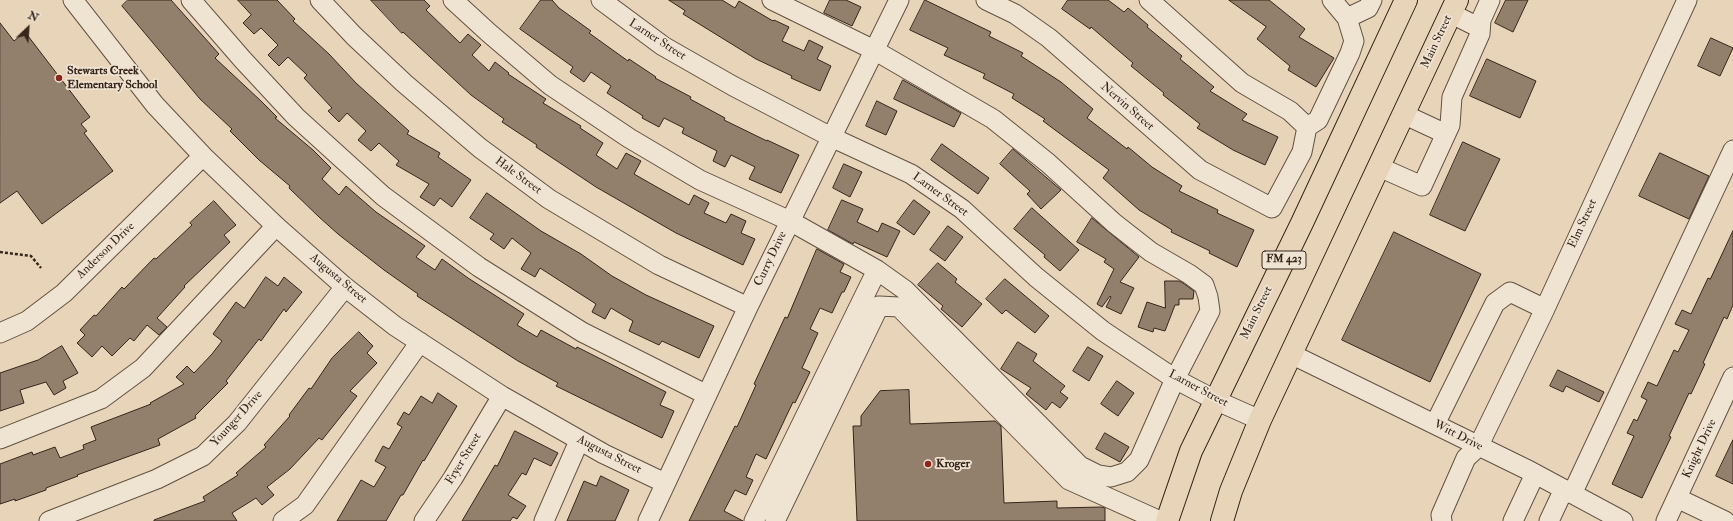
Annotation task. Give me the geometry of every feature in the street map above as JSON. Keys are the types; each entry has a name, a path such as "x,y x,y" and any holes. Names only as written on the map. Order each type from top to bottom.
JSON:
{"main road":[{"name":"Main Street","path":"1167,521 1191,451 1302,223 1406,0"},
{"name":"Main Street","path":"1222,521 1231,491 1260,420 1454,7"}],"street":[{"name":"Augusta Street","path":"73,0 155,105 202,156 276,226 345,287 395,326 502,396 579,441 665,483"},
{"path":"191,0 243,60 296,117 383,196 479,267 582,332 707,395"},
{"name":"Hale Street","path":"320,0 354,36 404,83 480,148 549,199 659,265 748,307"},
{"path":"453,0 489,34 550,85 629,138 700,180 790,221 877,270 905,290 1080,466 1098,475 1111,477 1127,472 1138,460 1175,378 1210,311 1204,285 1189,274 1151,252 1114,223 1048,163 993,119 874,50 772,0"},
{"name":"Larner Street","path":"600,0 663,46 733,86 831,137 911,174 962,209 1036,277 1103,330 1175,378 1215,400 1260,420"},
{"name":"Curry Drive","path":"648,521 748,307 899,0"},
{"name":"Nervin Street","path":"986,0 1015,14 1049,38 1200,170 1220,182 1272,208 1302,152 1307,127"},
{"path":"1150,0 1242,83 1290,111 1307,127 1318,120 1350,53 1354,40 1347,18 1332,0"},
{"path":"1347,18 1368,8 1372,0"},
{"path":"1379,167 1422,186 1450,125 1452,97 1480,34 1481,20 1490,0"},
{"name":"Elm Street","path":"1442,521 1441,515 1466,458 1478,447 1545,309 1687,0"},
{"path":"1454,7 1480,28"},
{"path":"1403,114 1446,134"},
{"path":"1549,521 1568,491 1733,150"},
{"name":"Anderson Drive","path":"0,333 27,321 64,293 202,156"},
{"path":"0,439 101,399 143,368 276,226"},
{"path":"754,521 877,270"},
{"name":"Younger Drive","path":"48,521 156,479 203,456 237,422 345,287"},
{"path":"1435,424 1495,303 1510,292 1545,309"},
{"path":"775,521 879,306 900,307 1069,480 1160,521"},
{"path":"282,521 305,504 420,342"},
{"name":"Witt Drive","path":"1291,354 1535,474 1623,521"},
{"name":"Knight Drive","path":"1666,521 1677,498 1726,413 1733,377"},
{"name":"Fryer Street","path":"424,521 453,478 502,396"},
{"path":"544,521 579,441"},
{"path":"1513,521 1535,474"},
{"path":"1677,498 1725,521"}],"path":[{"path":"0,252 31,256 41,268"}],"building":[{"path":"128,0 171,0 219,54 215,58 277,117 275,118 313,150 331,168 322,179 339,195 346,186 376,212 425,246 416,257 435,270 442,259 468,278 524,314 517,325 537,337 541,330 576,349 577,347 666,392 660,405 674,411 662,438 556,386 558,383 518,361 417,296 418,294 338,234 289,188 290,186 259,160 230,131 232,129 200,99 122,6"},
{"path":"238,0 277,0 295,19 293,21 329,54 356,83 409,131 407,134 440,153 438,157 471,180 452,207 440,198 434,206 420,197 429,184 396,165 399,161 379,143 371,151 358,140 366,131 347,113 339,122 328,111 332,108 304,78 307,75 288,57 279,66 268,55 278,45 261,28 254,34 243,23 251,15"},
{"path":"371,0 424,0 430,6 426,10 460,43 468,34 481,45 472,55 489,71 495,62 509,73 508,74 546,99 543,103 581,126 580,128 603,143 596,155 617,169 626,153 641,161 634,174 655,186 689,205 694,195 709,203 704,213 726,223 731,214 746,221 741,233 755,239 743,265 676,233 596,187 536,147 537,145 502,122 504,119 471,95 403,32 402,33"},
{"path":"541,0 552,0 559,8 591,31 589,33 628,61 629,59 656,77 655,78 691,97 690,99 725,118 724,120 799,155 781,193 749,179 755,167 731,155 725,167 713,161 717,151 682,133 684,128 664,118 659,127 642,118 643,116 607,93 611,86 591,72 584,82 570,72 573,67 520,29"},
{"path":"669,0 722,0 735,8 739,1 773,21 774,20 789,27 782,41 804,51 809,40 823,47 817,59 831,66 820,91 791,78 792,76 756,59 683,14 685,11"},
{"path":"830,0 846,0 861,7 852,26 824,13"},
{"path":"925,0 991,32 989,36 1023,53 1021,56 1061,82 1093,109 1087,118 1127,149 1128,147 1152,167 1182,186 1179,191 1218,210 1217,213 1254,230 1237,267 1209,253 1210,251 1171,232 1172,230 1139,210 1103,178 1109,170 1043,121 1045,119 1012,98 1014,94 983,78 985,74 944,55 948,48 910,30"},
{"path":"1068,0 1108,0 1124,12 1128,8 1148,25 1147,27 1182,56 1180,59 1214,87 1210,91 1247,114 1242,120 1278,137 1265,165 1233,150 1197,128 1200,124 1163,95 1164,93 1131,66 1133,63 1091,27 1090,29 1062,9"},
{"path":"1229,0 1269,0 1305,29 1299,37 1334,58 1316,87 1288,70 1290,66 1257,39 1266,27"},
{"path":"1506,0 1528,0 1513,32 1495,23"},
{"path":"0,23 14,41 25,32 90,117 81,124 87,131 84,133 113,171 42,224 17,191 0,203"},
{"path":"1711,38 1733,48 1720,76 1698,66"},
{"path":"1487,59 1536,81 1520,118 1470,96"},
{"path":"903,80 961,113 954,127 894,99"},
{"path":"877,101 897,111 886,135 866,126"},
{"path":"1463,142 1500,159 1465,231 1430,215"},
{"path":"942,144 989,178 978,194 931,160"},
{"path":"1013,149 1061,190 1041,209 1027,194 1030,191 1000,164"},
{"path":"1660,153 1709,176 1689,219 1639,196"},
{"path":"844,164 862,172 850,197 833,188"},
{"path":"487,193 541,231 581,254 612,276 646,295 714,326 699,358 662,341 659,345 629,331 633,321 611,308 605,319 592,312 596,304 540,268 535,277 521,269 531,253 512,238 504,249 490,239 494,234 470,218"},
{"path":"842,200 863,209 857,222 878,232 882,223 900,231 887,257 854,242 853,244 828,230"},
{"path":"914,200 930,212 914,235 897,223"},
{"path":"214,201 236,225 224,235 230,242 184,286 185,287 157,318 167,327 159,335 147,325 134,341 130,338 112,356 102,346 92,357 77,343 85,335 80,330 94,315 96,316 122,287 124,289 154,258 156,259 192,225 190,223"},
{"path":"1032,208 1079,250 1060,271 1044,257 1045,255 1014,229"},
{"path":"1092,218 1139,257 1120,282 1134,288 1121,314 1106,307 1111,297 1110,296 1102,307 1097,304 1114,269 1104,262 1106,259 1077,242"},
{"path":"948,226 963,237 945,261 930,250"},
{"path":"1733,231 1733,305 1727,319 1724,317 1703,363 1705,364 1691,394 1689,393 1669,436 1671,437 1642,498 1612,484 1634,436 1627,433 1634,419 1637,421 1647,400 1641,397 1648,382 1657,386 1674,350 1678,352 1689,330 1675,324 1682,310 1691,314"},
{"path":"1394,232 1481,274 1430,382 1342,340"},
{"path":"817,249 844,264 840,272 851,277 832,313 820,308 810,329 818,333 802,368 810,372 795,403 793,402 766,459 756,454 746,477 753,480 746,495 735,490 724,511 743,521 689,521 735,426 737,427 756,385 754,384 785,317 787,318"},
{"path":"938,263 957,279 955,282 982,304 962,327 941,309 943,306 918,285"},
{"path":"266,277 278,286 284,277 302,292 286,312 284,309 261,341 259,339 226,381 228,383 195,416 196,418 158,439 160,445 77,475 78,476 46,488 46,490 15,501 15,499 0,504 0,464 32,452 33,455 55,447 60,458 84,449 83,445 96,440 91,427 151,404 150,403 184,384 176,377 187,366 194,373 212,354 222,341 213,334 236,302 244,308"},
{"path":"1005,279 1049,316 1035,333 1006,310 1002,314 986,299"},
{"path":"1165,281 1179,281 1183,283 1194,291 1193,299 1179,299 1179,305 1175,305 1165,331 1154,328 1153,332 1138,327 1147,302 1165,308"},
{"path":"359,332 373,346 367,353 377,363 350,391 357,396 322,440 319,438 290,469 267,487 274,495 262,505 256,498 232,513 237,521 154,521 205,501 203,497 238,475 236,473 266,447 264,445 290,416 289,415 309,388 311,389 332,358"},
{"path":"1018,342 1037,354 1033,361 1065,386 1060,392 1068,398 1060,408 1052,402 1046,410 1026,394 1031,388 1001,369"},
{"path":"62,346 78,373 63,381 66,388 54,395 46,382 20,390 24,403 0,411 0,373 38,360"},
{"path":"1088,347 1103,356 1089,381 1073,371"},
{"path":"1558,370 1604,392 1599,402 1566,386 1563,392 1550,386"},
{"path":"1117,381 1134,393 1118,416 1101,404"},
{"name":"Kroger","path":"909,390 910,424 995,421 1001,426 1004,503 1057,501 1057,508 1101,507 1105,508 1105,521 857,521 853,426 861,426 861,416 880,391"},
{"path":"438,393 457,406 386,521 337,521 361,480 374,487 386,467 375,461 383,446 389,449 402,427 397,424 404,412 409,415 421,396 432,403"},
{"path":"515,431 558,453 551,466 534,458 526,475 522,473 508,495 526,506 517,519 513,517 510,521 462,521 495,465 497,466"},
{"path":"1105,433 1129,447 1120,462 1096,449"},
{"path":"1733,440 1733,484 1716,476"},
{"path":"601,476 629,490 615,521 567,521 584,481 596,486"}],"place":[{"name":"Stewarts Creek Elementary School","path":"59,78"},
{"name":"Kroger","path":"928,464"}]}
